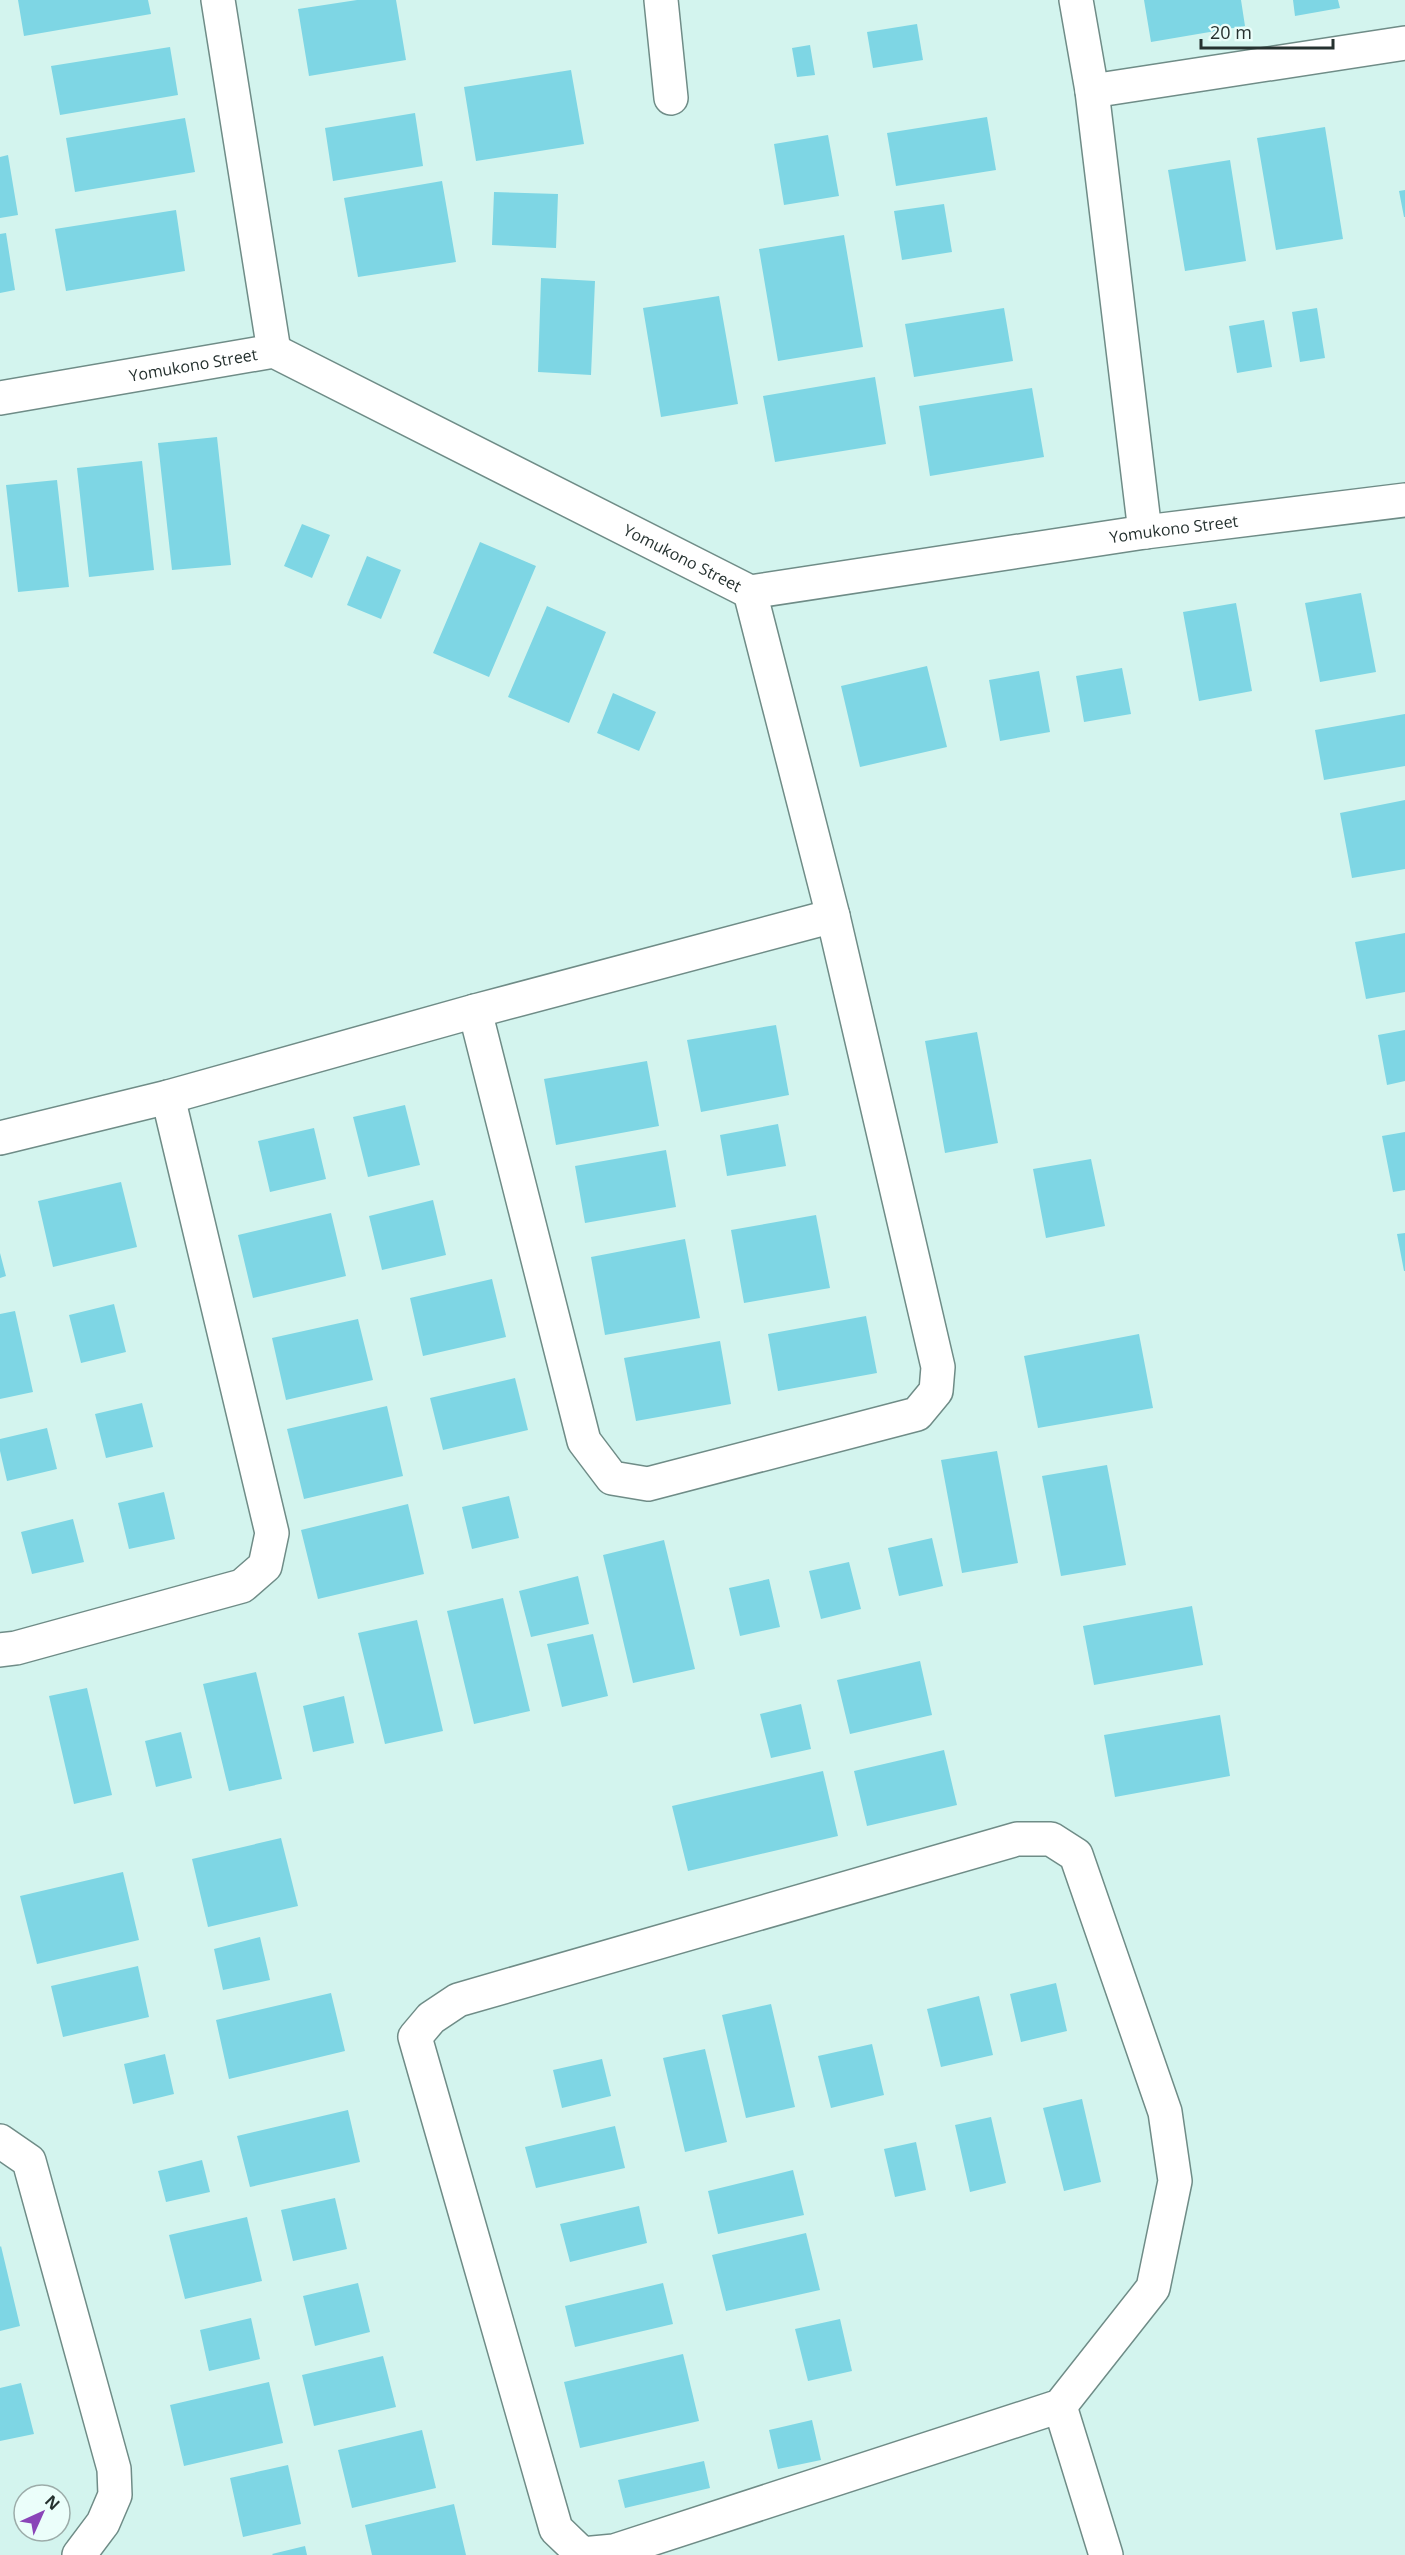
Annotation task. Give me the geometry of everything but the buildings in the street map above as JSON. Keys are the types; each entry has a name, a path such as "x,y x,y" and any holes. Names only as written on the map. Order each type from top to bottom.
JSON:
{"street":[{"path":"218,0 274,351"},
{"path":"661,0 671,98"},
{"path":"1076,0 1092,91 1145,532"},
{"path":"1092,91 1405,43"},
{"name":"Yomukono Street","path":"0,398 274,351 750,592 1145,532 1405,500"},
{"path":"475,1011 584,1441 612,1478 648,1484 917,1414 936,1391 938,1366 833,916 750,592"},
{"path":"0,1138 168,1097 475,1011 833,916"},
{"path":"0,1650 16,1648 242,1586 264,1566 273,1533 168,1097"},
{"path":"1017,1839 1051,1839 1076,1855 1165,2112 1175,2181 1153,2288 1059,2406 614,2551 582,2554 556,2529 415,2037 431,2018 458,2000 1017,1839"},
{"path":"0,2141 29,2161 114,2469 115,2495 103,2523 79,2555"},
{"path":"1059,2406 1106,2555"}]}
